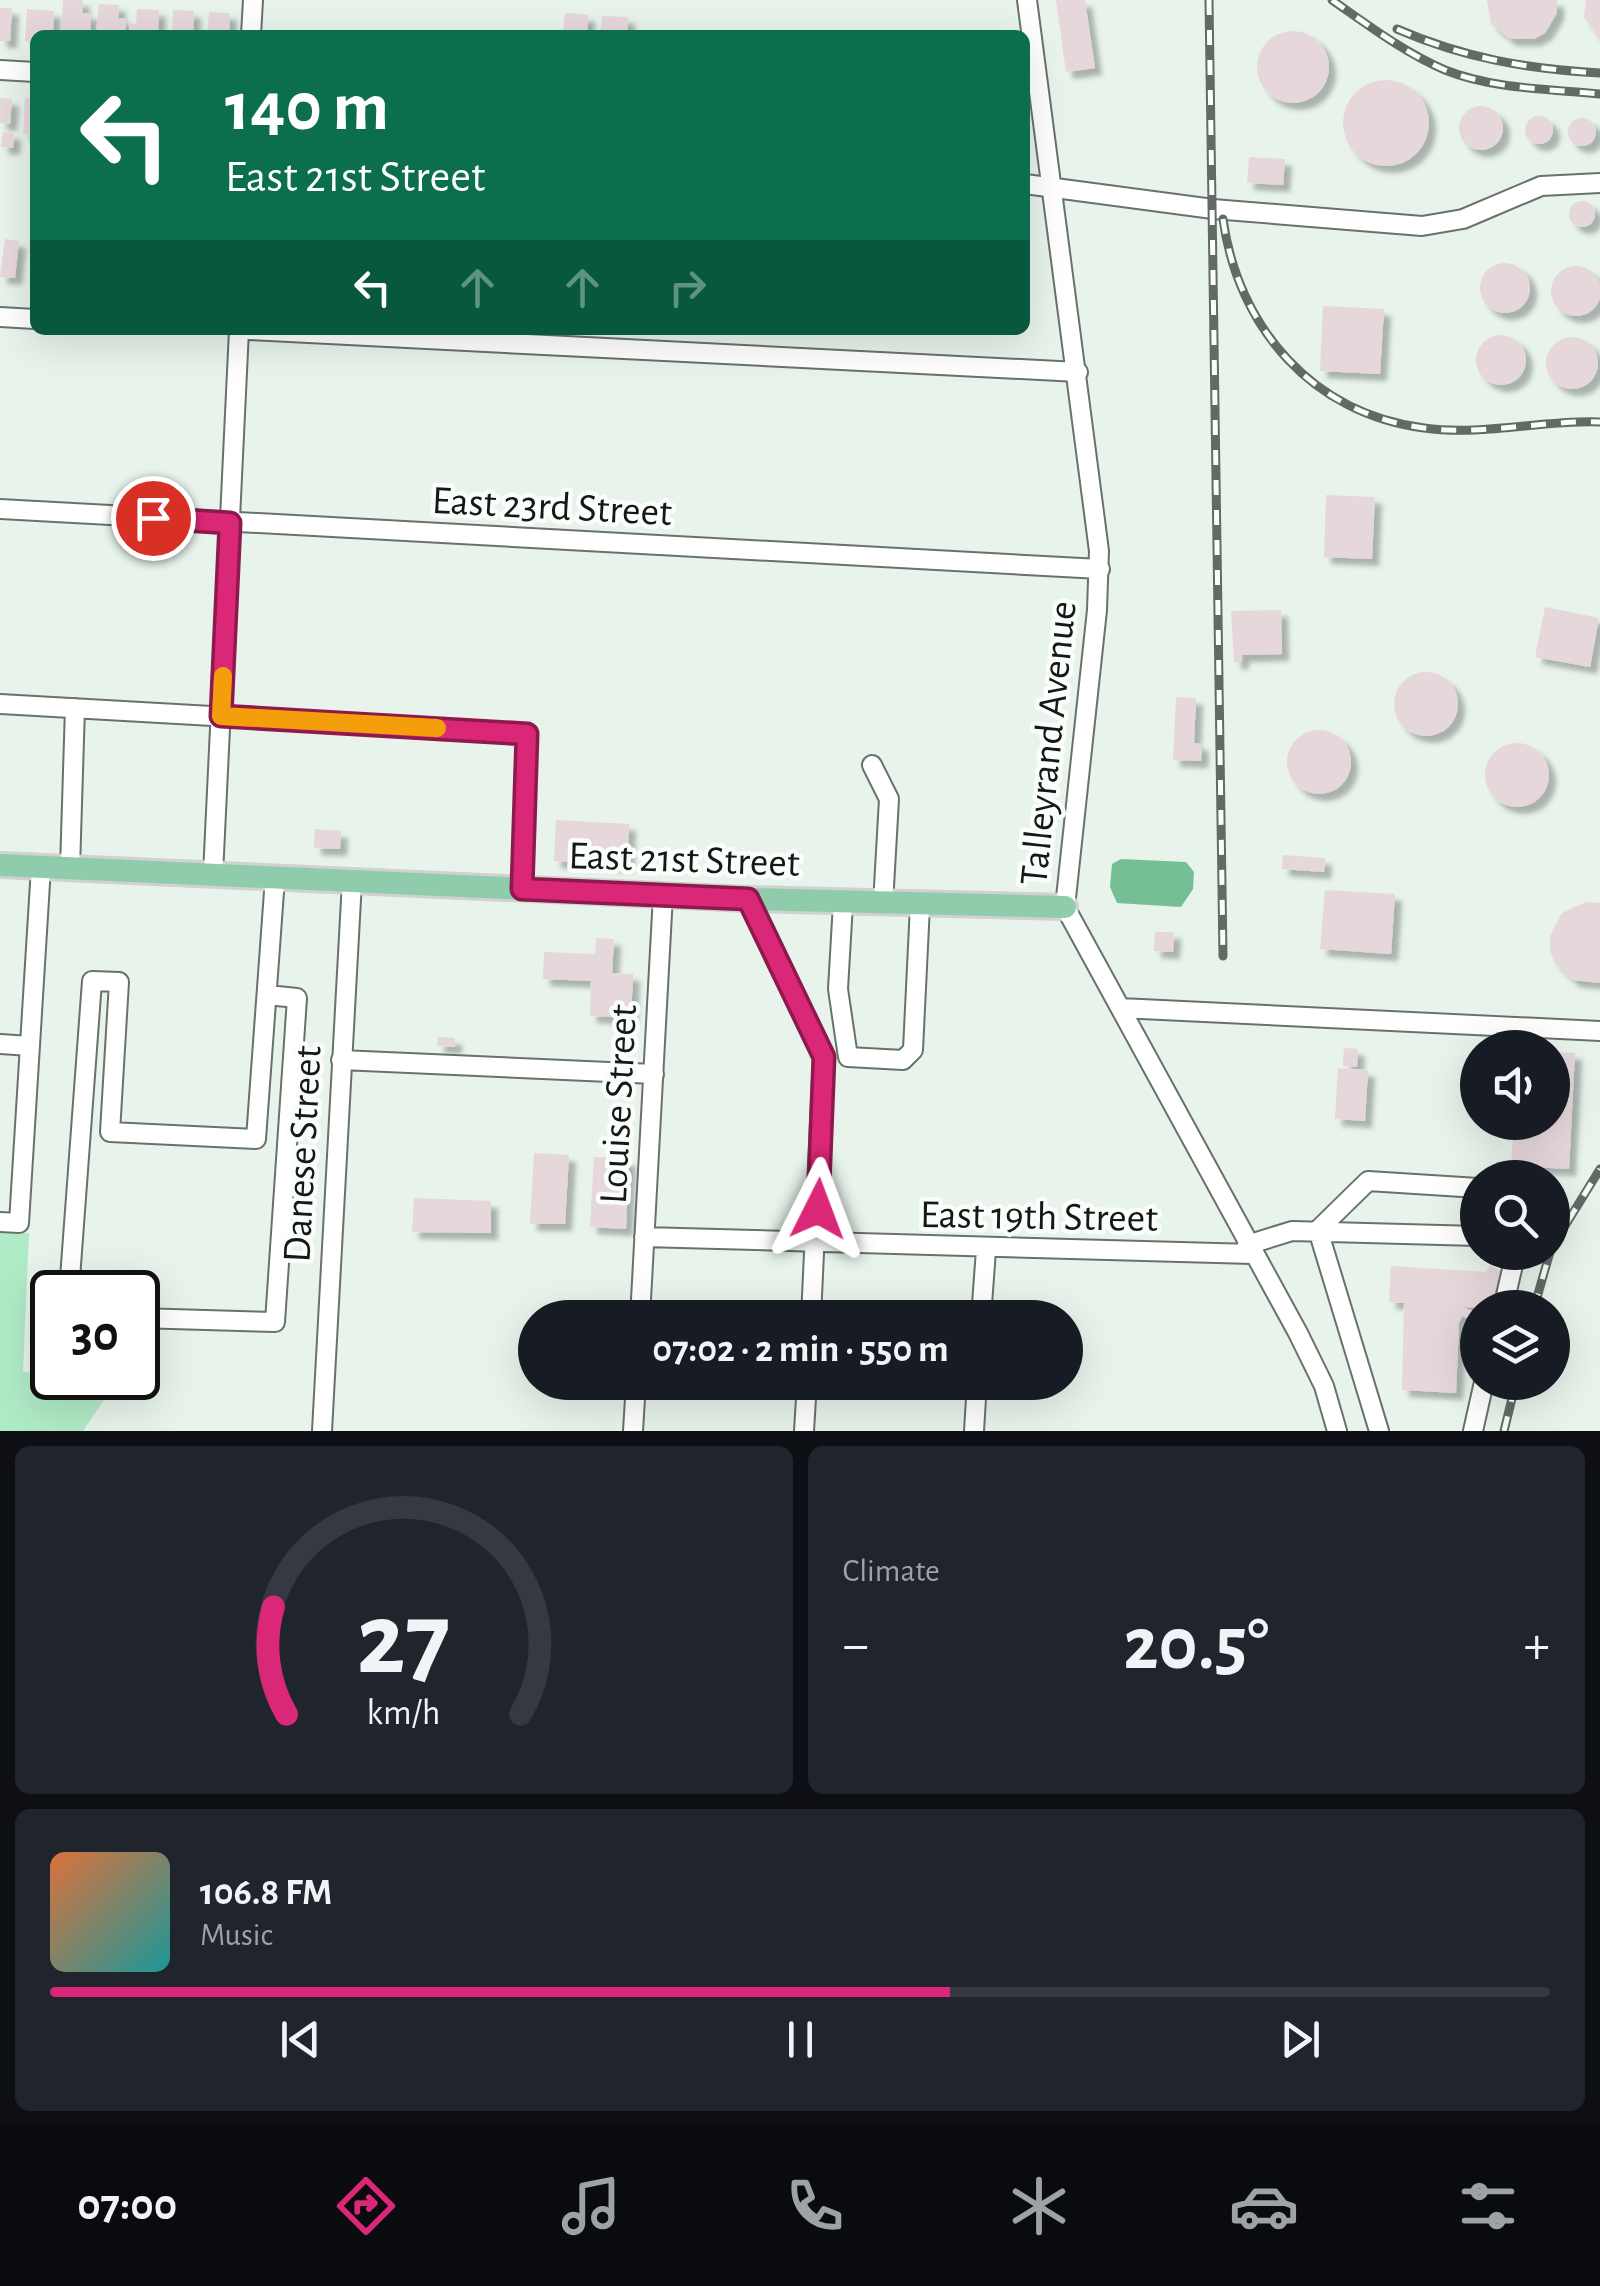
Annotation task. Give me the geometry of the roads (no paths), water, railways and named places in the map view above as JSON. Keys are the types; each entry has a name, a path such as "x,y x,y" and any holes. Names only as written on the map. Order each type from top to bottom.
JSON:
{"main road":[{"name":"East 21st Street","path":"0,865 748,899 1065,908"}],"street":[{"path":"251,30 252,0"},
{"name":"Talleyrand Avenue","path":"1028,0 1100,568 1065,908 1324,1386 1336,1431"},
{"path":"0,70 30,72"},
{"path":"1030,184 1053,186 1083,196 1422,226 1444,225 1553,183 1600,184"},
{"path":"0,317 30,319"},
{"path":"213,875 239,335"},
{"path":"347,335 1078,372"},
{"name":"East 23rd Street","path":"0,509 1100,568"},
{"path":"0,704 527,734 522,889"},
{"path":"70,868 75,708"},
{"path":"872,765 890,799 883,904"},
{"path":"9,1223 30,1046 41,867"},
{"path":"71,1270 92,981 119,982 110,1132 256,1139 275,878"},
{"name":"Danese Street","path":"322,1431 352,881"},
{"name":"Louise Street","path":"641,1300 664,895"},
{"path":"748,899 824,1057 812,1300"},
{"path":"843,902 838,989 848,1057 903,1060 913,1050 920,904"},
{"path":"160,1319 275,1322 298,998 268,995"},
{"path":"1120,1008 1600,1031"},
{"path":"0,1044 30,1046"},
{"path":"340,1060 654,1074"},
{"path":"1379,1431 1318,1230 1368,1181 1460,1187"},
{"name":"East 19th Street","path":"644,1237 986,1250 1250,1250 1292,1231 1460,1235"},
{"path":"983,1300 986,1250"},
{"path":"632,1431 635,1400"},
{"path":"804,1431 806,1400"},
{"path":"974,1431 976,1400"},
{"path":"1472,1431 1480,1400"}],"railway":[{"path":"1209,0 1223,956"},
{"path":"1332,0 1401,47 1445,70 1502,85 1600,94"},
{"path":"1397,29 1447,48 1496,60 1600,73"},
{"path":"1223,219 1231,259 1245,296 1264,329 1288,359 1348,405 1384,419 1446,430 1600,422"},
{"path":"1570,1218 1600,1169"},
{"path":"1539,1290 1545,1270"},
{"path":"1504,1431 1512,1400"}]}
